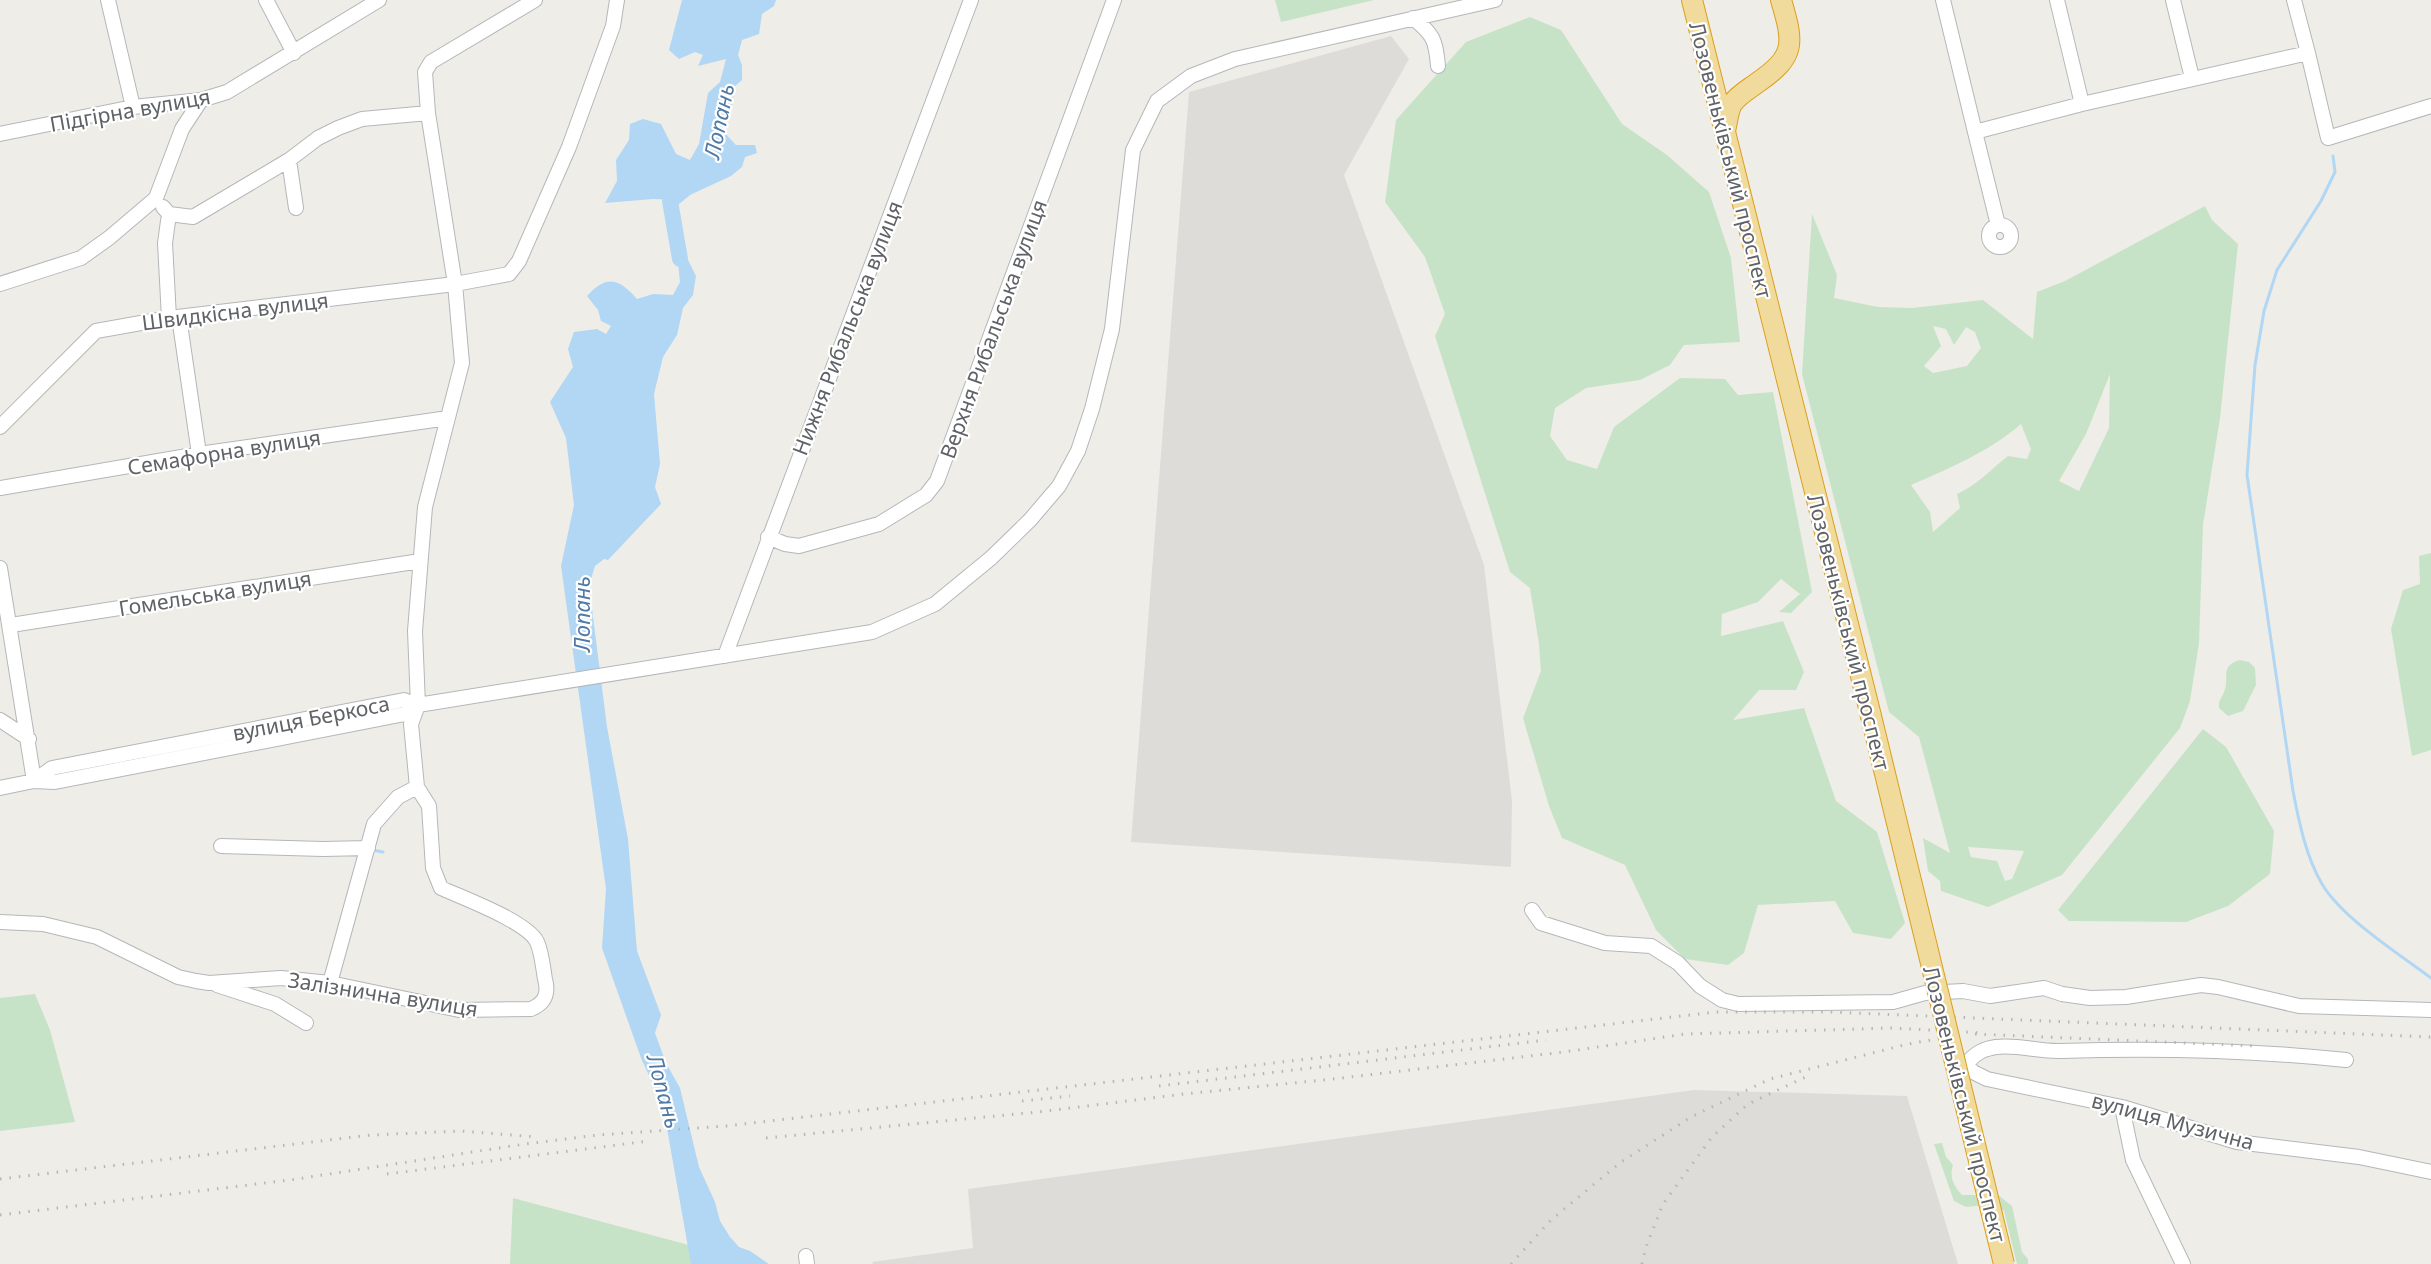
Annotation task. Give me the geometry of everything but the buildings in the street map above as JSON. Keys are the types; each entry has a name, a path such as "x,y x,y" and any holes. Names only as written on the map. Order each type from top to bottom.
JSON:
{"highway":[{"name":"Лозовеньківський проспект","path":"1692,0 1871,716 2004,1264"},
{"path":"1724,133 1731,105 1743,93 1776,70 1787,54 1789,34 1781,0"}],"street":[{"path":"108,0 133,107"},
{"path":"266,0 294,53"},
{"name":"Підгірна вулиця","path":"0,134 133,107 201,100 227,92 379,0"},
{"path":"330,983 374,824 398,797 417,787 411,724 418,705 415,631 425,507 462,363 455,284 428,113 425,72 431,62 535,0"},
{"name":"Швидкісна вулиця","path":"0,427 96,331 174,317 455,284 508,274 519,261 569,147 613,26 617,0"},
{"name":"Нижня Рибальська вулиця","path":"725,656 971,0"},
{"name":"Верхня Рибальська вулиця","path":"768,537 784,544 799,546 879,524 926,495 937,482 1114,0"},
{"name":"вулиця Беркоса","path":"0,788 34,781 52,768 404,700 418,705 638,668 872,633 935,604 991,558 1030,520 1059,486 1078,451 1092,409 1112,329 1133,150 1157,101 1191,76 1235,59 1495,0"},
{"path":"1943,0 1998,225"},
{"path":"2057,0 2082,104"},
{"path":"2173,0 2192,78"},
{"path":"2294,0 2328,138 2431,106"},
{"path":"1413,18 1428,30 1436,44 1438,66"},
{"path":"1974,132 2082,104 2308,53"},
{"path":"0,284 81,258 109,238 156,198 182,129 201,100"},
{"path":"156,198 169,214 194,217 289,160 318,138 338,128 362,119 428,113"},
{"path":"289,160 296,208"},
{"path":"169,214 165,243 174,317 199,454"},
{"name":"Семафорна вулиця","path":"0,488 199,454 448,418"},
{"name":"Гомельська вулиця","path":"11,625 420,561"},
{"path":"0,568 11,625 34,781"},
{"path":"0,720 29,739"},
{"name":"Залізнична вулиця","path":"0,922 43,924 96,936 177,977 209,983 280,978 330,983 459,1010 531,1009 540,1005 546,997 547,986 537,942 525,927 441,888 433,868 429,806 417,787"},
{"path":"221,846 367,850"},
{"path":"1532,910 1541,923 1605,943 1651,946 1678,963 1700,986 1722,1000 1738,1004 1893,1002 1925,993 1964,991 1990,996 2044,988 2062,994 2090,998 2126,997 2200,985 2299,1006 2431,1010"},
{"path":"209,983 275,1004 306,1023"},
{"name":"вулиця Музична","path":"2346,1060 2185,1049 2058,1051 1999,1047 1978,1052 1969,1061 1969,1067 1973,1072 1987,1079 2122,1107 2237,1142 2359,1157 2431,1172"},
{"path":"2122,1107 2133,1160 2184,1264"}],"shaded area":[{"path":"1391,36 1409,59 1344,175 1484,565 1512,801 1511,867 1131,842 1189,92"},
{"path":"1694,1090 1907,1096 1958,1264 873,1264 872,1262 973,1248 968,1189"}],"green space":[{"path":"1275,0 1374,0 1281,22"},
{"path":"1530,17 1561,30 1622,124 1667,155 1709,192 1731,258 1740,342 1684,345 1670,365 1640,380 1586,388 1555,408 1550,436 1567,460 1597,469 1614,427 1680,378 1725,379 1738,395 1773,392 1812,592 1791,613 1779,612 1800,594 1781,579 1758,602 1722,614 1721,636 1783,621 1804,672 1796,690 1759,690 1733,720 1804,708 1836,801 1877,832 1905,923 1891,939 1853,933 1835,901 1758,905 1744,953 1728,965 1685,959 1656,930 1625,865 1562,838 1549,806 1523,718 1541,671 1530,588 1510,572 1435,336 1445,314 1425,257 1385,202 1396,120 1466,42"},
{"path":"2205,206 2212,220 2238,244 2220,418 2203,525 2199,643 2190,701 2180,728 2062,875 1988,907 1941,891 1940,881 1928,871 1923,838 1950,853 1919,737 1889,712 1802,374 1812,214 1837,275 1834,298 1878,307 1912,308 1983,300 2033,339 2037,292 2065,281","holes":["1933,326 1946,329 1954,345 1966,327 1975,332 1981,348 1967,366 1933,373 1924,366 1941,346","2110,374 2109,428 2079,491 2059,481 2086,434","2021,424 2031,449 2027,459 2008,456 1977,482 1957,494 1960,508 1933,532 1930,512 1911,485 1968,459","1968,847 2024,851 2012,879 2005,881 1997,861 1971,857"]},
{"path":"2431,553 2431,750 2412,756 2391,629 2403,590 2420,584 2419,556"},
{"path":"2240,660 2249,662 2255,668 2256,685 2243,711 2228,716 2219,708 2219,702 2225,689 2228,668"},
{"path":"2203,729 2226,747 2274,831 2270,874 2228,906 2186,922 2069,921 2058,910"},
{"path":"35,994 50,1030 75,1122 0,1131 0,998"},
{"path":"1942,1143 1946,1157 1953,1165 1953,1182 1962,1195 1998,1195 2012,1206 2022,1252 2028,1259 2028,1264 2017,1264 2004,1211 1996,1204 1966,1207 1954,1201 1934,1144"},
{"path":"513,1198 760,1264 510,1264"}],"water":[{"path":"682,0 776,0 774,6 762,14 759,34 742,40 738,55 742,65 742,80 734,87 733,103 722,130 736,145 755,145 757,153 745,157 742,167 731,176 679,200 653,199 605,203 617,181 616,160 629,140 630,124 643,119 661,124 676,154 690,160 699,144 708,93 720,82 726,59 698,66 703,55 695,52 679,59 669,50"},
{"path":"675,234 696,276 693,295 683,308 677,335 663,357 654,394 660,464 655,487 661,504 608,560 604,559 595,566 589,585 607,727 628,839 637,951 661,1015 655,1033 666,1063 680,1088 699,1167 715,1202 720,1221 739,1247 750,1251 769,1264 691,1264 663,1106 641,1058 602,948 606,889 561,566 574,505 566,438 550,402 573,367 568,349 574,332 597,329 606,334 611,326 601,321 598,310 587,296 601,284 619,283 637,299 653,294 673,295 680,282"}],"waterway":[{"path":"2333,156 2335,172 2321,201 2277,270 2264,311 2255,365 2247,475 2293,791 2307,851 2322,884 2343,910 2372,935 2431,978"},
{"name":"Лопань","path":"680,259 670,201 686,188"},
{"path":"372,850 383,852"}],"railway":[{"path":"0,1215 290,1180 598,1135 726,1126 1716,1012 1830,1012 2431,1037"},
{"path":"766,1138 1038,1112 1333,1079 1564,1052 1685,1034 1893,1028 1982,1033"},
{"path":"1975,1034 2256,1046"},
{"path":"1511,1264 1551,1220 1621,1162 1691,1117 1770,1079 1908,1044 1948,1037"},
{"path":"1159,1086 1546,1040"},
{"path":"1642,1264 1646,1247 1663,1204 1712,1137 1748,1104 1810,1075"},
{"path":"1022,1101 1070,1096"},
{"path":"0,1179 371,1135 461,1131 537,1137"},
{"path":"387,1174 649,1141"}]}
